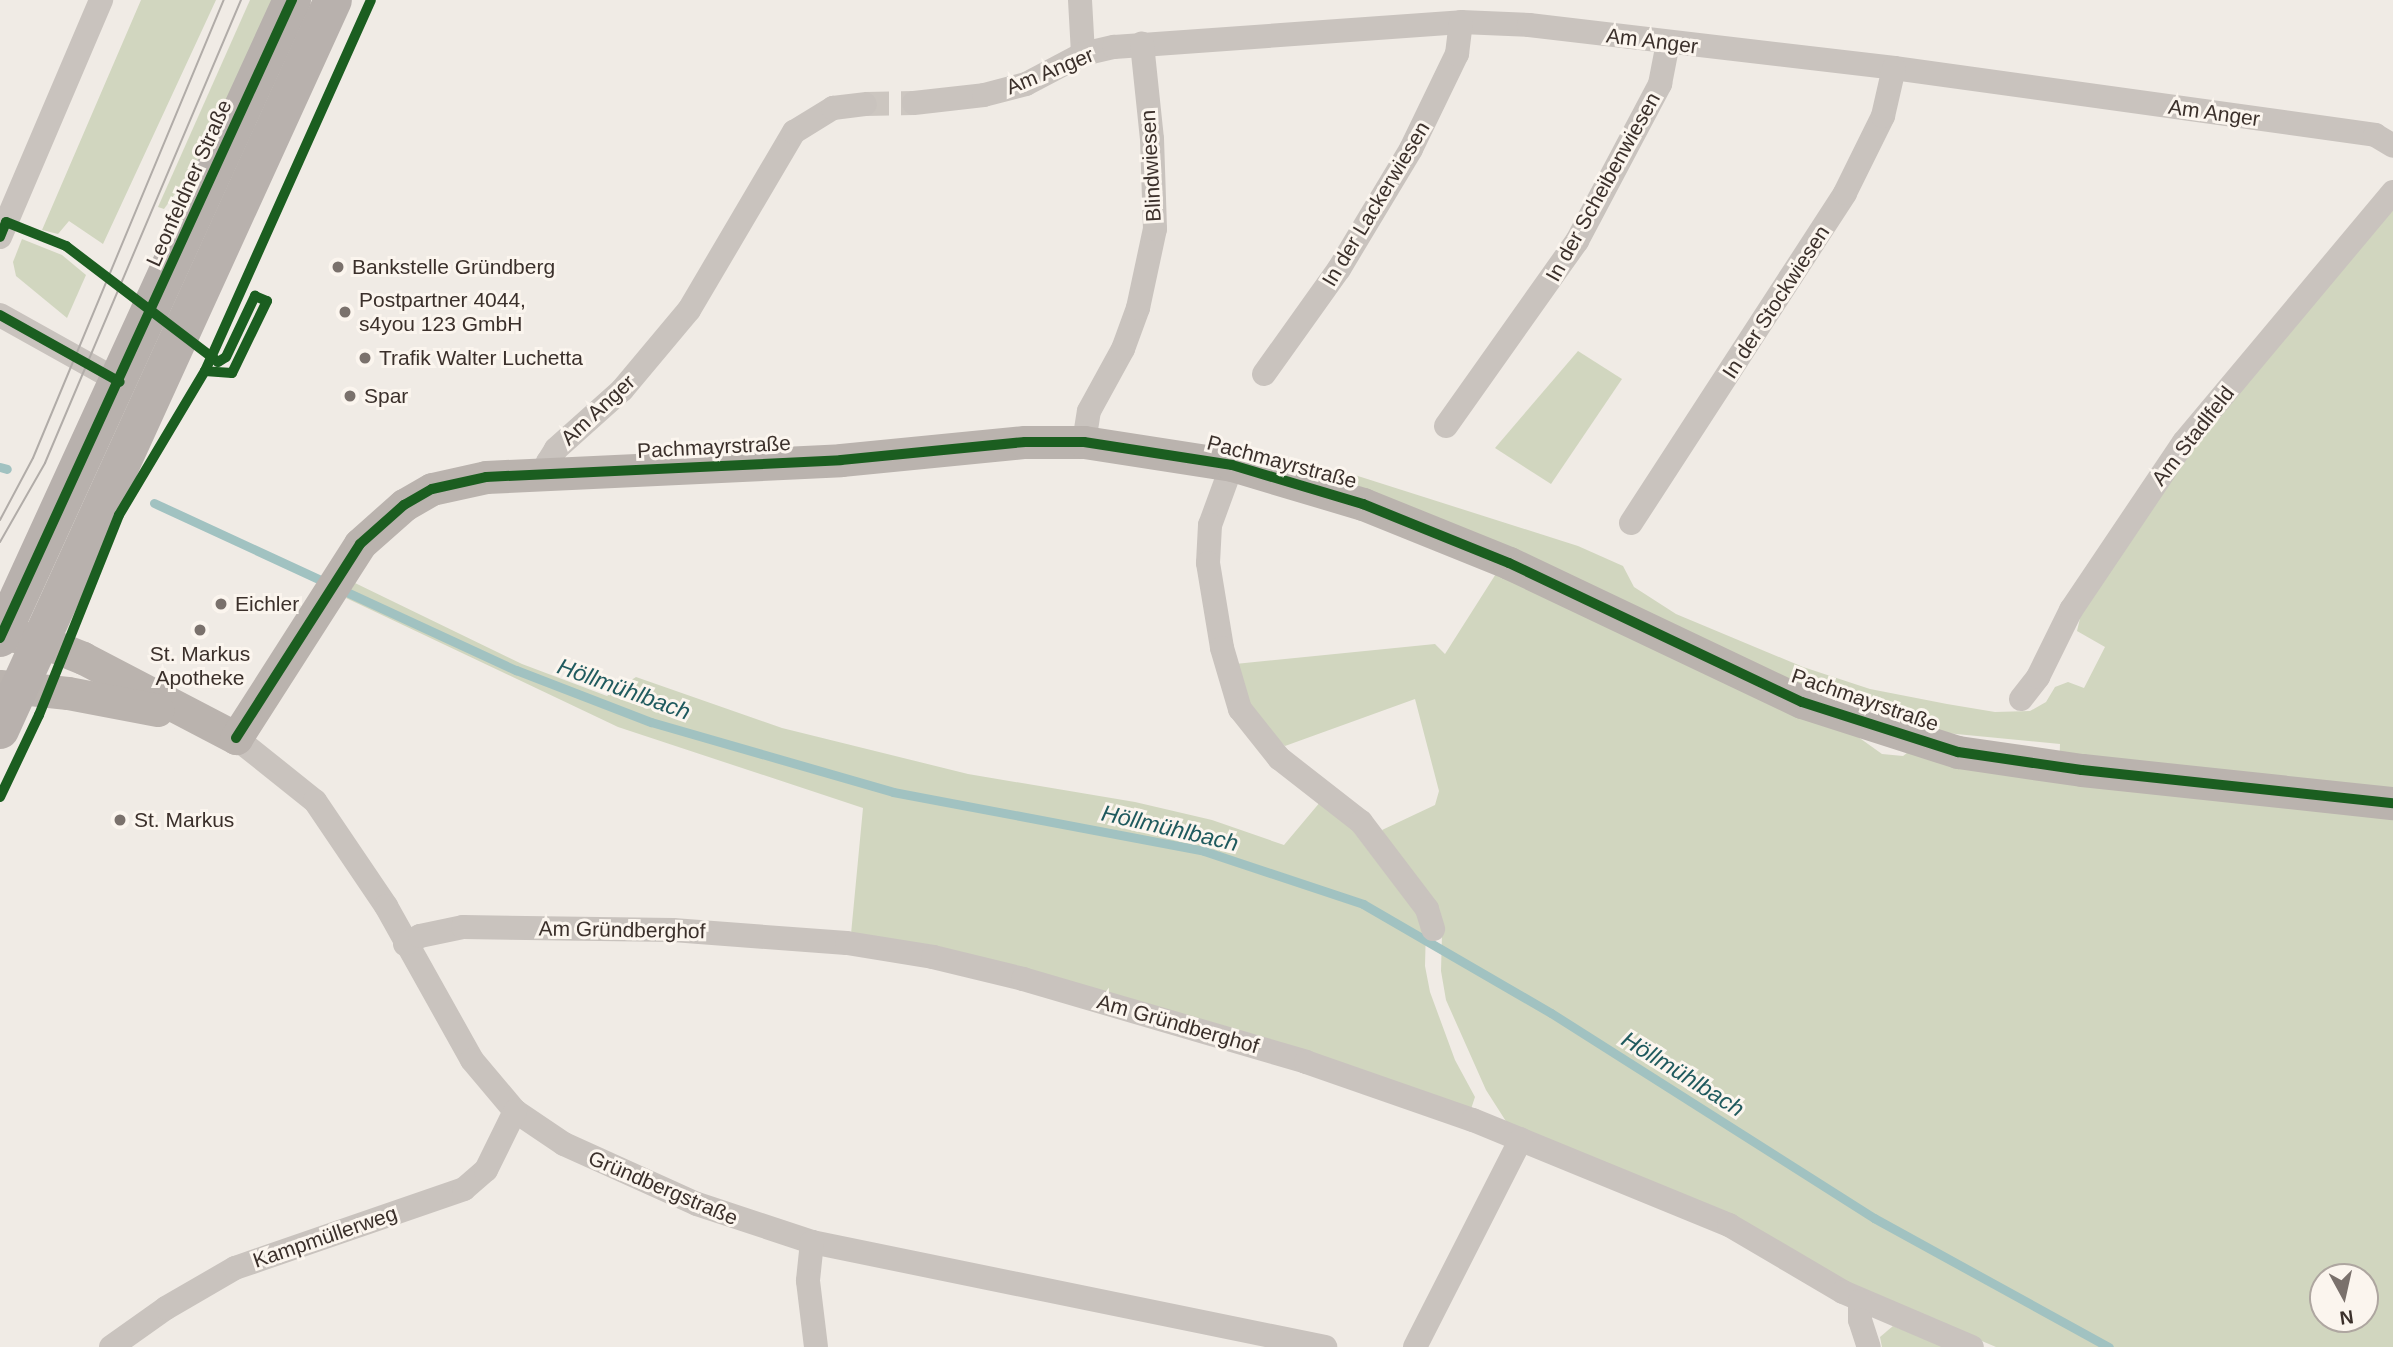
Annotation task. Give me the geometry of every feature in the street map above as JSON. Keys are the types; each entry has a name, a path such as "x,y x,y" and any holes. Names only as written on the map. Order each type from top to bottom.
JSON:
{"main road":[{"name":"Leonfeldner Straße","path":"1,635 120,382 292,0"},
{"path":"0,730 10,686 41,641 333,0"}],"street":[{"path":"0,237 101,0"},
{"path":"1080,0 1083,54"},
{"name":"Am Anger","path":"914,103 984,95 1026,84 1083,54 1142,44 1461,22 1529,25 1895,68 2375,135 2393,146"},
{"name":"In der Lackerwiesen","path":"1264,374 1339,269 1411,149 1457,54 1461,22"},
{"name":"In der Scheibenwiesen","path":"1446,426 1577,241 1660,83 1668,43"},
{"name":"Blindwiesen","path":"1084,442 1089,411 1123,349 1138,308 1155,229 1152,139 1142,44"},
{"name":"In der Stockwiesen","path":"1632,523 1844,193 1883,116 1895,68"},
{"name":"Am Anger","path":"549,474 548,462 556,449 622,390 689,310 794,132 832,108 865,104"},
{"name":"Am Stadlfeld","path":"2021,699 2038,677 2071,610 2185,442 2393,192"},
{"path":"0,314 120,382"},
{"name":"Pachmayrstraße","path":"236,737 331,584 376,527 432,489 486,477 886,457 1025,442 1084,442 1232,465 1433,530 1802,702 1958,752 2068,769 2393,803"},
{"name":"Pachmayrstraße","path":"1232,465 1210,525 1208,555 1220,635 1237,701 1255,733 1279,758 1361,822 1427,909 1433,929"},
{"name":"Leonfeldner Straße","path":"1,635 41,641"},
{"name":"Gründbergstraße","path":"41,641 236,737 315,801 354,854 472,1060 515,1111 564,1144 738,1220 812,1242 1325,1347"},
{"name":"Gründbergstraße","path":"10,686 197,720"},
{"name":"Am Gründberghof","path":"405,944 420,936 463,927 747,934 902,951 1023,979 1384,1087 1521,1139 1729,1225 1860,1301 1972,1347"},
{"name":"Kampmüllerweg","path":"111,1347 166,1308 235,1268 464,1189 486,1170 515,1111"},
{"path":"1415,1347 1521,1139"},
{"path":"812,1242 808,1281 816,1347"},
{"path":"1860,1301 1860,1320 1869,1347"}],"green space":[{"path":"141,0 216,0 103,244 69,221 58,234 42,230"},
{"path":"250,0 274,0 204,154 164,209 158,207"},
{"path":"2393,203 2393,1347 1996,1347 1852,1286 1509,1126 1486,1090 1446,1000 1441,971 1442,933 1382,830 1435,805 1439,791 1415,699 1285,746 1253,715 1235,664 1435,644 1445,654 1499,569 1847,729 1882,754 1903,756 1911,750 2059,773 2060,744 1946,733 1844,706 1295,467 1339,470 1578,546 1623,566 1634,587 1676,614 1803,667 1870,689 1947,704 1995,712 2030,711 2046,702 2055,687 2068,682 2084,688 2105,647 2077,631 2082,610 2192,448"},
{"path":"22,239 62,255 86,275 67,318 16,276 13,262"},
{"path":"1578,351 1622,379 1551,484 1495,448"},
{"path":"355,583 522,664 607,696 636,677 782,728 968,774 1135,802 1212,820 1284,845 1321,801 1344,819 1426,926 1425,966 1430,992 1455,1060 1475,1097 1471,1109 851,934 863,808 618,727 346,598"},
{"path":"1893,1326 1945,1347 1882,1347 1880,1337"}],"waterway":[{"name":"Höllmühlbach","path":"0,467 7,469"},
{"name":"Höllmühlbach","path":"154,503 516,670 651,722 893,792 1204,851 1363,904 1551,1013 1874,1218 2109,1347"}],"tunnel":[{"path":"865,104 914,103"}],"tram line":[{"path":"0,520 33,458 224,0"},
{"path":"0,542 45,463 241,0"}],"cycle path":[{"path":"0,638 292,0"},
{"path":"0,797 39,715 119,515 205,371 371,0"},
{"path":"0,237 6,222 66,246 218,362 226,357 255,296 267,301 232,373 205,371"},
{"path":"0,315 120,382"},
{"path":"236,738 360,544 404,505 432,489 486,477 841,460 1025,442 1084,442 1232,465 1363,504 1509,563 1802,702 1958,752 2082,770 2393,803"}],"place":[{"name":"Bankstelle Gründberg","path":"338,267"},
{"name":"Postpartner 4044, s4you 123 GmbH","path":"345,312"},
{"name":"Trafik Walter Luchetta","path":"365,358"},
{"name":"Spar","path":"350,396"},
{"name":"Eichler","path":"221,604"},
{"name":"St. Markus Apotheke","path":"200,630"},
{"name":"St. Markus","path":"120,820"}]}
